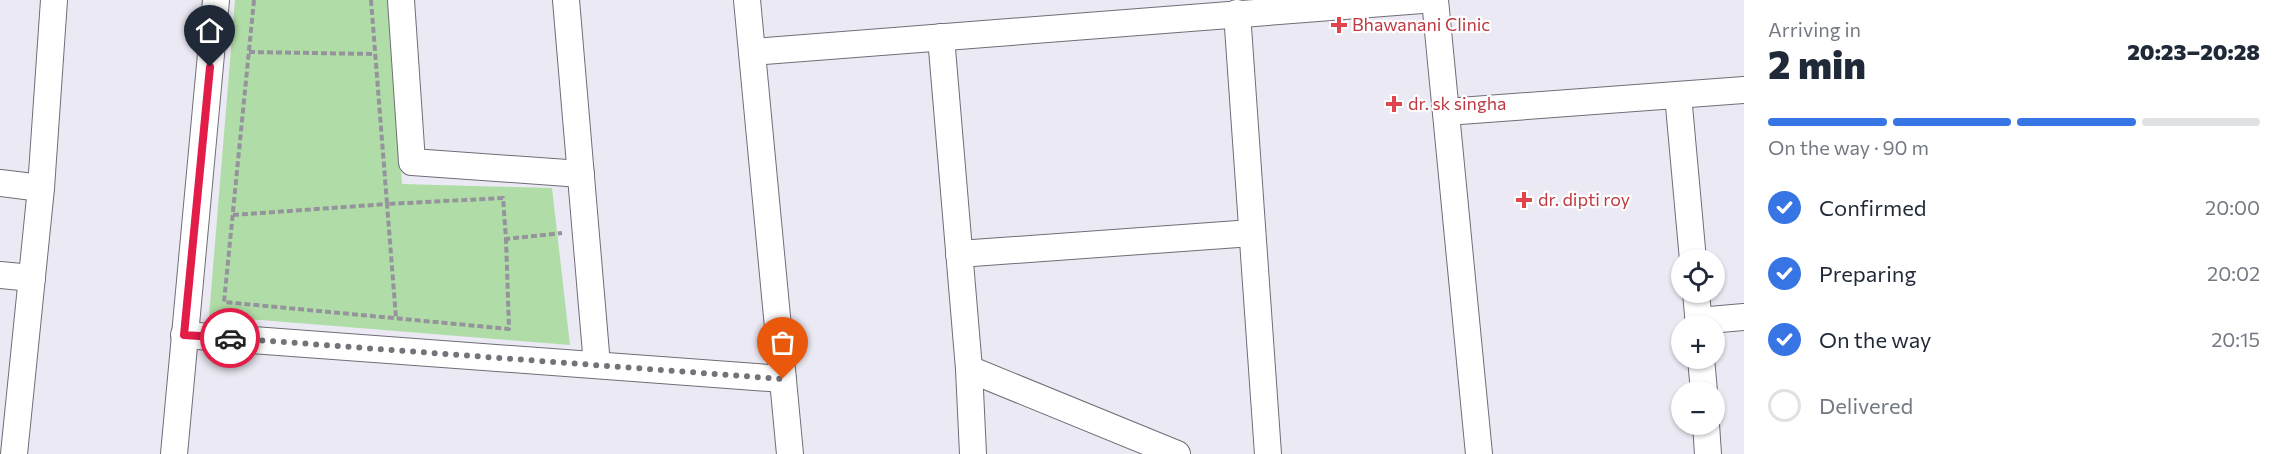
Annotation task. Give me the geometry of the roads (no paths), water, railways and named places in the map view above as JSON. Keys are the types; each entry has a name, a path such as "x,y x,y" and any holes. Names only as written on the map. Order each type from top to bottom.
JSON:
{"street":[{"path":"9,452 32,278 41,188 54,0"},
{"path":"174,454 216,0"},
{"path":"401,0 412,162 581,174"},
{"path":"566,0 597,365"},
{"path":"747,0 790,454"},
{"path":"752,52 1422,0"},
{"path":"1436,0 1479,454"},
{"path":"1237,13 1268,454"},
{"path":"941,37 969,369 973,454"},
{"path":"1446,112 1744,90"},
{"path":"1678,95 1692,249"},
{"path":"0,183 41,188"},
{"path":"959,254 1252,232"},
{"path":"0,275 32,278"},
{"path":"1725,320 1744,317"},
{"path":"184,335 783,379"},
{"path":"969,369 1177,454"},
{"path":"1707,435 1708,454"}],"place":[{"name":"Bhawanani Clinic","path":"1339,25"},
{"name":"dr. sk singha","path":"1394,104"},
{"name":"dr. dipti roy","path":"1524,200"}]}
